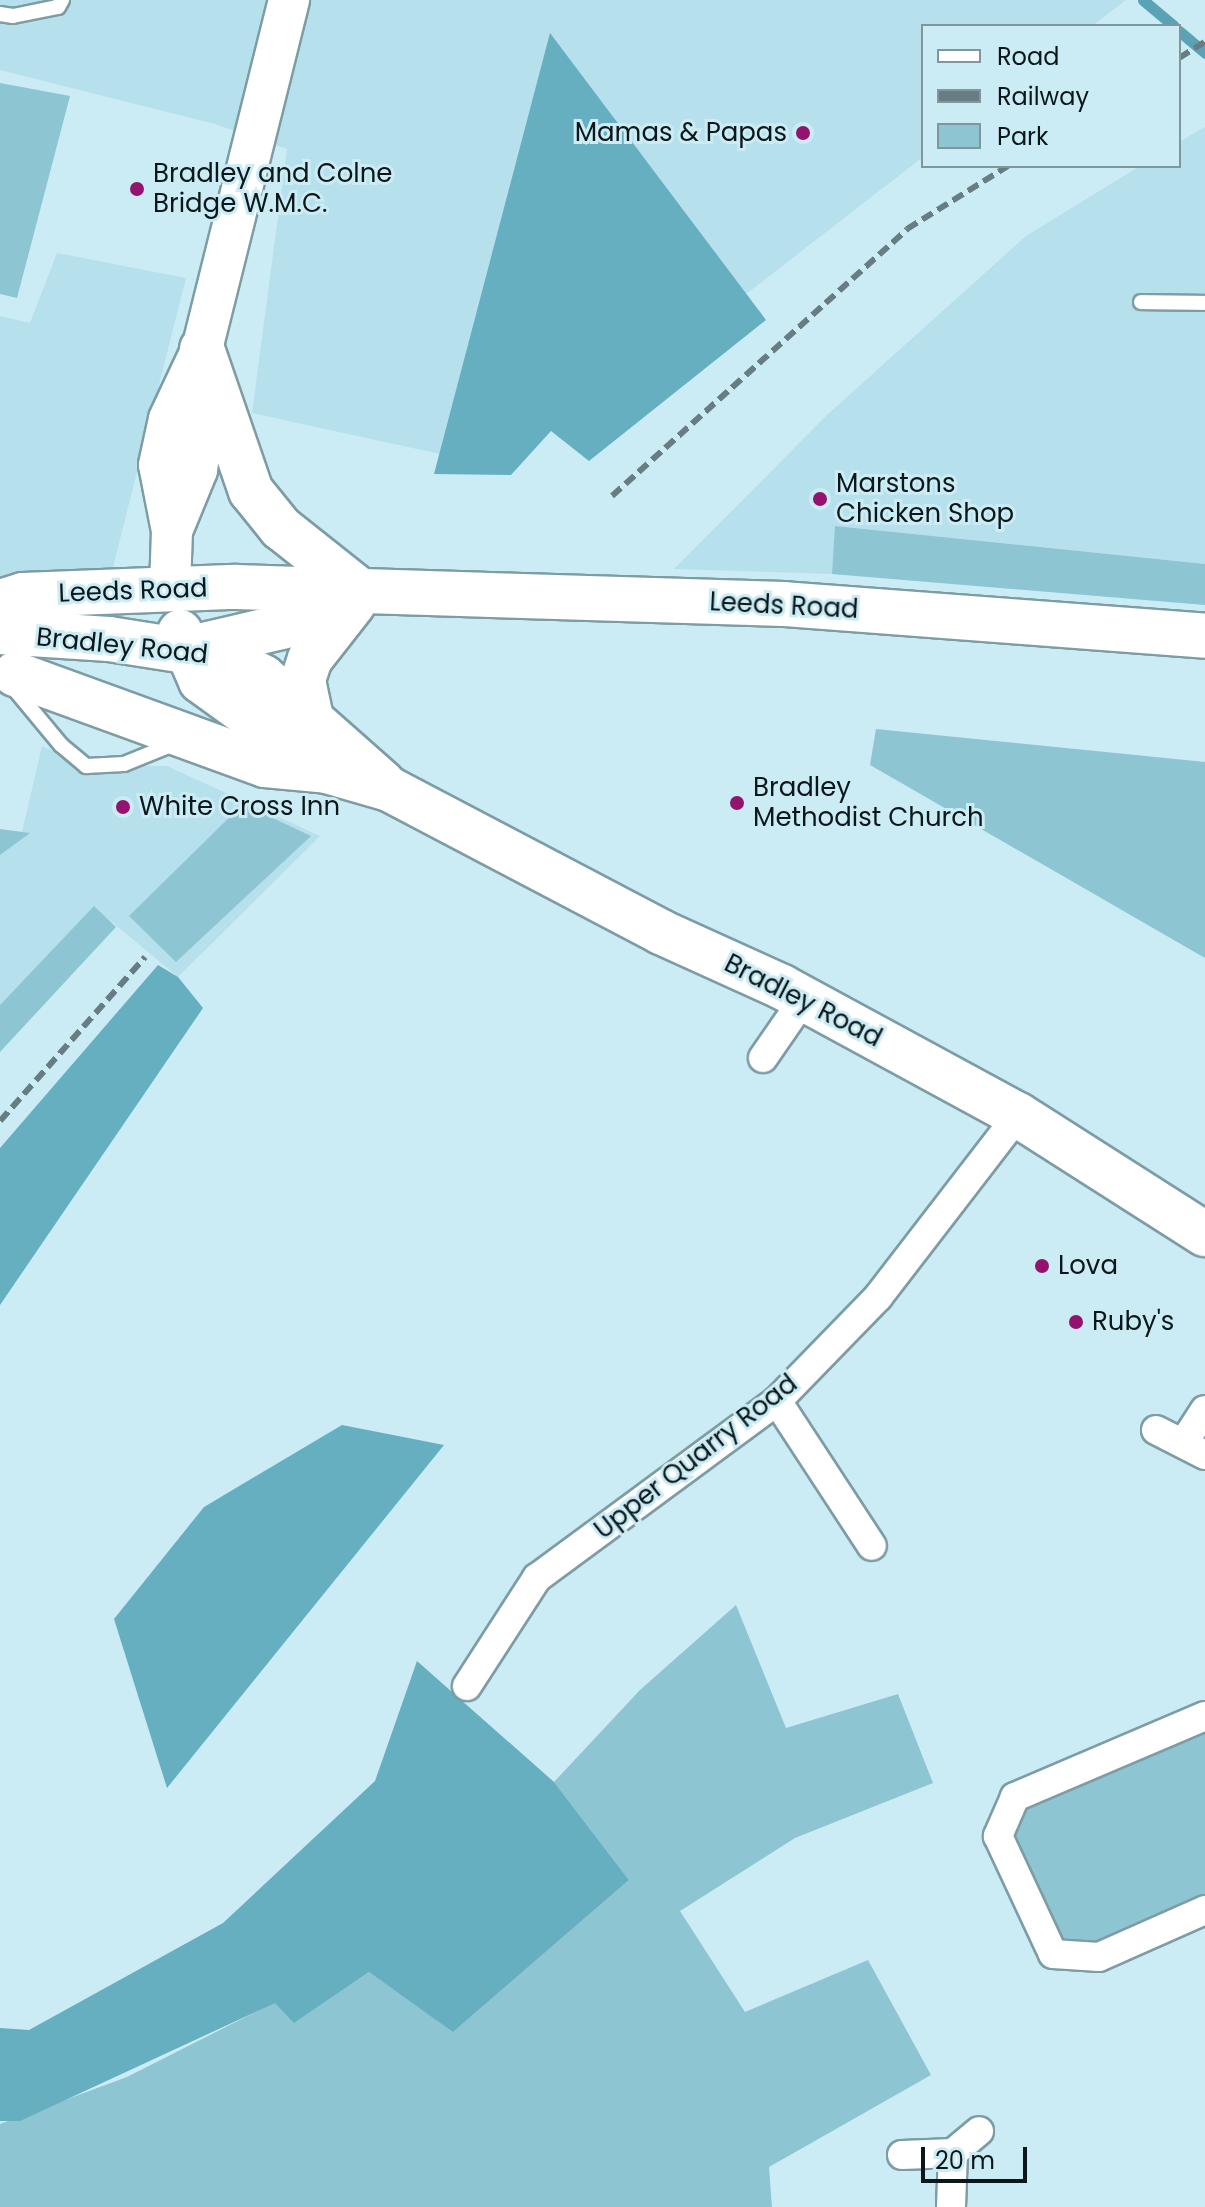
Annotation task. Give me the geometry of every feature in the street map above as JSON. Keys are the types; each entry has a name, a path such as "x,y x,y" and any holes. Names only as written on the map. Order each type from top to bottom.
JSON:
{"main road":[{"path":"289,0 202,349 203,426 197,470 172,531 170,588 183,649 208,687 327,771"},
{"path":"202,349 251,491 281,528 363,593 310,659 303,680 311,718"},
{"name":"Leeds Road","path":"0,602 23,595 170,588 784,604 1205,636"},
{"name":"Leeds Road","path":"4,663 74,673 294,624 363,593"},
{"name":"Bradley Road","path":"183,649 224,657 263,677 389,789"},
{"name":"Bradley Road","path":"4,663 195,735 265,765 327,771 389,789 803,1000 1018,1115 1205,1234"}],"street":[{"path":"763,1058 803,1000"},
{"name":"Upper Quarry Road","path":"467,1686 537,1578 777,1401 878,1297 1018,1115"},
{"path":"777,1401 872,1546"},
{"path":"1156,1430 1195,1449 1205,1410"},
{"path":"1205,1716 1015,1797 998,1836 1053,1954 1099,1957 1205,1910"},
{"path":"902,2155 953,2153 979,2131"},
{"path":"951,2207 953,2153"}],"lane":[{"path":"0,14 13,16 58,7 62,0"},
{"path":"1141,302 1205,303"},
{"path":"4,663 61,745 86,766 124,764 195,735"}],"shaded area":[{"path":"0,0 1126,0 1095,24 921,24 921,159 750,291 486,464 252,413 287,149 215,124 0,70"},
{"path":"550,33 766,320 589,461 551,431 511,475 434,474"},
{"path":"1205,127 1205,564 836,526 832,574 674,569 827,415 1026,236 1137,168 1181,168 1181,141"},
{"path":"57,253 186,278 112,571 0,579 0,316 30,323"},
{"path":"42,746 86,766 167,766 320,836 178,977 94,907 0,1005 0,849 22,832"},
{"path":"158,965 178,977 203,1008 0,1305 0,1148"},
{"path":"342,1425 444,1445 167,1788 114,1619 204,1507"},
{"path":"417,1661 554,1782 629,1880 453,2032 369,1972 294,2023 275,2003 20,2121 0,2121 0,2028 29,2030 223,1923 375,1781"}],"green space":[{"path":"0,83 70,96 17,298 0,294"},
{"path":"835,526 1205,564 1205,605 832,574"},
{"path":"876,729 1205,762 1205,958 870,765"},
{"path":"243,804 311,836 176,962 129,916"},
{"path":"0,829 30,833 0,855"},
{"path":"94,906 116,927 0,1052 0,1005"},
{"path":"736,1605 786,1728 898,1694 933,1783 795,1838 680,1911 745,2012 868,1960 931,2075 769,2167 772,2207 0,2207 0,2124 127,2077 275,2002 295,2022 369,1972 454,2031 629,1880 554,1782 640,1690"},
{"path":"1205,1716 1205,1910 1099,1957 1053,1954 998,1836 1015,1797"}],"waterway":[{"path":"1143,0 1172,24"},
{"path":"1181,33 1205,53"}],"railway":[{"path":"1181,57 1205,42"},
{"path":"612,496 907,229 1005,168"},
{"path":"0,1121 145,957"}],"place":[{"name":"Mamas & Papas","path":"803,133"},
{"name":"Bradley and Colne Bridge W.M.C.","path":"137,189"},
{"name":"Marstons Chicken Shop","path":"820,499"},
{"name":"Bradley Methodist Church","path":"737,803"},
{"name":"White Cross Inn","path":"123,807"},
{"name":"Lova","path":"1042,1266"},
{"name":"Ruby's","path":"1076,1322"}]}
